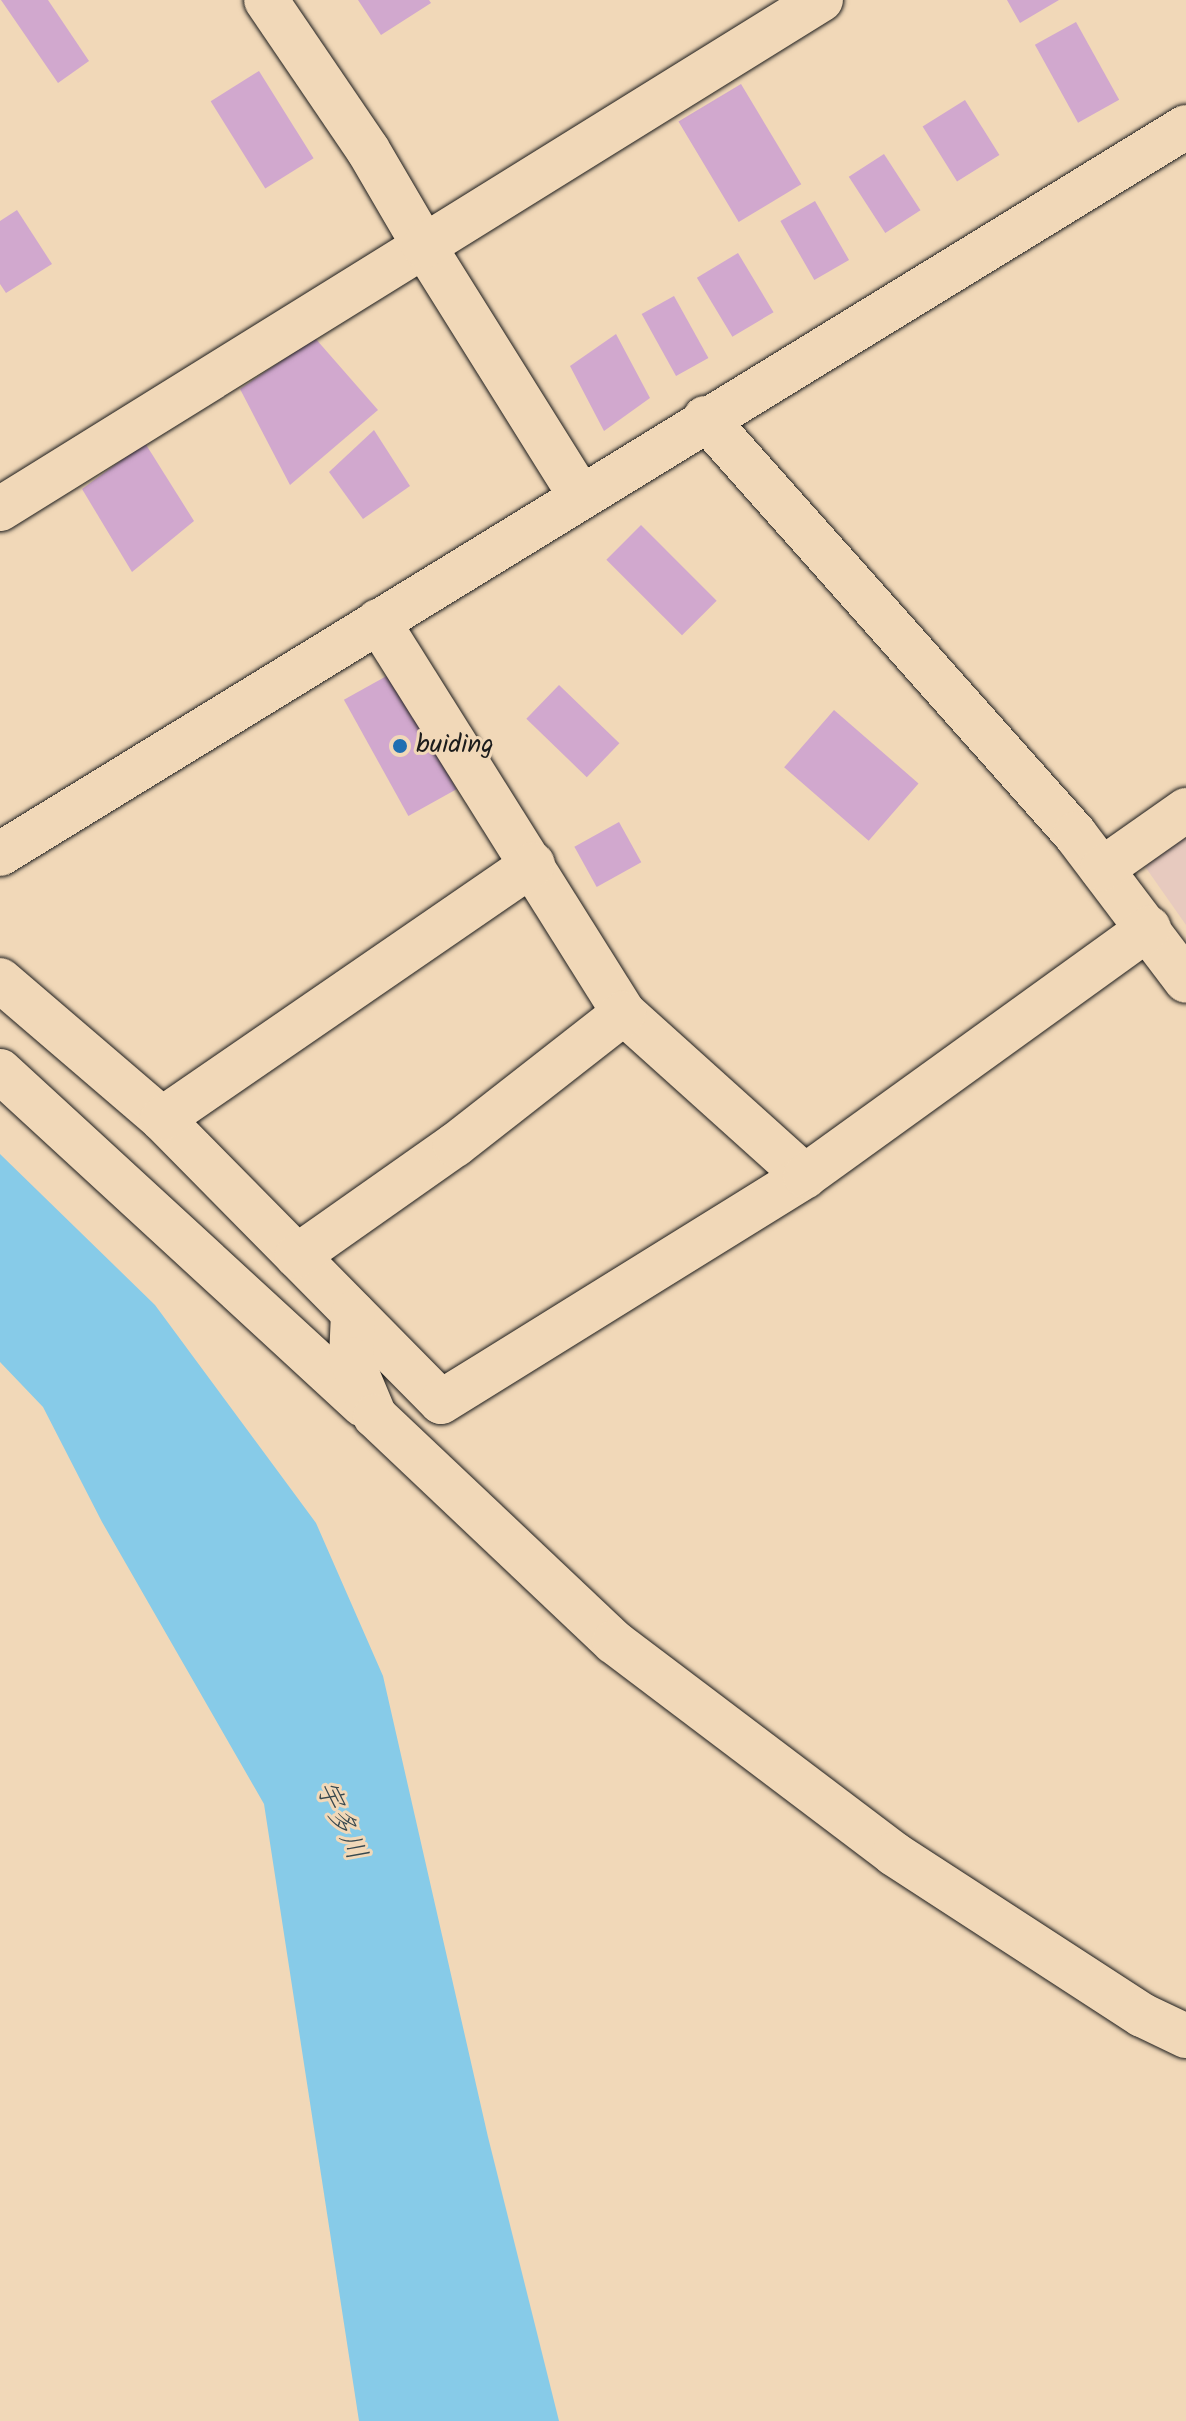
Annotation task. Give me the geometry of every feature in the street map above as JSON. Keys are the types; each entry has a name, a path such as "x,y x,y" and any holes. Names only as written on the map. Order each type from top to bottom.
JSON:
{"street":[{"path":"266,0 368,150 424,246 580,496"},
{"path":"0,509 821,0"},
{"path":"0,854 705,418 1186,127"},
{"path":"705,418 1102,869 1186,981"},
{"path":"378,621 624,1013 805,1176"},
{"path":"1102,869 1186,810"},
{"path":"162,1119 533,864"},
{"path":"0,980 162,1119 441,1402 805,1176 1149,928"},
{"path":"297,1256 455,1145 624,1013"},
{"path":"0,1071 375,1416 614,1642 894,1854 1142,2015 1186,2036"},
{"path":"353,1313 351,1359 375,1416"}],"shaded area":[{"path":"1186,825 1186,925 1139,858"}],"water":[{"name":"宇多川","path":"0,1154 155,1305 316,1523 383,1676 488,2137 559,2421 359,2421 264,1804 102,1522 43,1407 0,1362"}],"building":[{"path":"1,0 48,0 89,61 58,83"},
{"path":"358,0 429,0 431,3 381,35"},
{"path":"1007,0 1059,0 1020,23"},
{"path":"1076,22 1119,100 1078,123 1035,45"},
{"path":"259,71 314,158 265,189 211,101"},
{"path":"741,84 801,184 739,222 678,122"},
{"path":"965,100 999,155 957,182 923,126"},
{"path":"884,154 920,210 885,233 849,177"},
{"path":"815,201 849,260 814,280 780,221"},
{"path":"17,210 52,264 6,293 0,284 0,221"},
{"path":"738,253 774,312 732,337 697,278"},
{"path":"674,296 708,358 676,376 642,314"},
{"path":"616,334 650,398 604,431 570,366"},
{"path":"315,338 378,410 290,485 240,389"},
{"path":"374,430 410,486 363,519 329,472"},
{"path":"145,443 194,521 132,572 82,489"},
{"path":"641,525 717,601 682,635 606,560"},
{"name":"buiding","path":"392,673 456,789 408,816 344,700"},
{"path":"559,685 619,743 587,777 526,719"},
{"path":"834,710 919,783 869,841 784,767"},
{"path":"619,822 641,862 597,887 574,847"}],"place":[{"name":"buiding","path":"400,746"}]}
